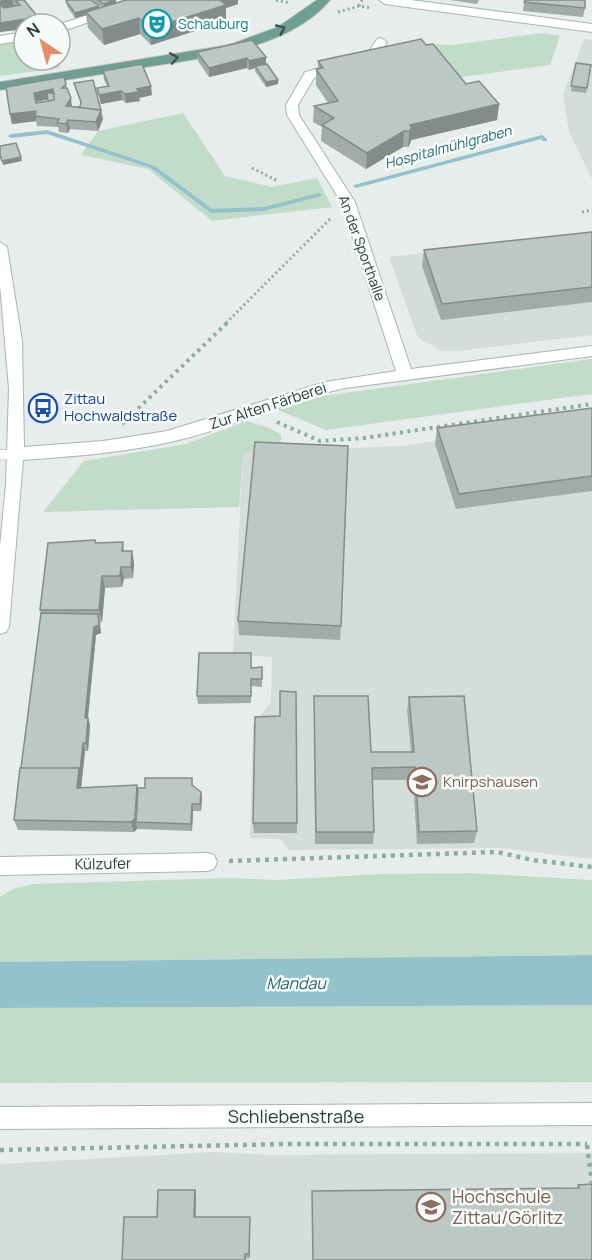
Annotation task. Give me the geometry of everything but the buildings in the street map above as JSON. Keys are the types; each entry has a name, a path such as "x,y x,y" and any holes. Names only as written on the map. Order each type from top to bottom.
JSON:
{"main road":[{"path":"0,86 231,47 282,29 300,20 324,0"}],"street":[{"path":"72,24 147,0"},
{"path":"385,0 592,28"},
{"name":"An der Sporthalle","path":"381,42 369,59 309,75 292,105 293,115 348,202 405,375"},
{"path":"0,247 14,331 0,627"},
{"name":"Zur Alten Färberei","path":"8,454 103,448 150,441 187,432 311,389 592,351"},
{"name":"Külzufer","path":"0,867 207,862"},
{"name":"Schliebenstraße","path":"0,1118 592,1114"}],"path":[{"path":"276,0 294,4"},
{"path":"331,14 359,6 362,0"},
{"path":"252,168 278,181"},
{"path":"103,448 103,438 156,394 348,202"},
{"path":"582,212 592,210"},
{"path":"252,410 320,441 364,438 592,404"},
{"path":"207,862 497,852 532,860 592,867"},
{"path":"0,1150 286,1144 587,1144"},
{"path":"589,1161 592,1183"}],"shaded area":[{"path":"584,39 592,40 592,179 569,132 563,95"},
{"path":"592,235 592,335 459,351 443,351 418,338 389,257"},
{"path":"592,416 592,859 500,848 289,850 281,839 250,838 253,726 271,702 272,657 233,655 243,452 403,446"},
{"path":"213,1152 270,1155 592,1153 592,1260 0,1260 0,1164"}],"green space":[{"path":"541,33 560,36 550,65 447,79 419,43 453,45"},
{"path":"12,43 12,72 30,72 0,76 0,45"},
{"path":"183,113 225,176 272,187 317,178 332,207 212,221 148,169 81,155 98,131"},
{"path":"592,359 592,394 326,430 278,410 323,396"},
{"path":"247,421 270,428 281,435 280,451 243,453 239,507 43,512 84,461 186,444"},
{"path":"470,873 592,880 592,955 0,962 0,897 13,889 33,884 230,878 277,880 380,874"},
{"path":"592,1005 592,1082 0,1083 0,1008"}],"water":[{"name":"Mandau","path":"592,955 592,1005 0,1008 0,962"}],"waterway":[{"name":"Hospitalmühlgraben","path":"11,136 47,132 153,167 211,211 264,209 319,195"},
{"name":"Hospitalmühlgraben","path":"356,186 542,137 545,140"}],"place":[{"name":"Schauburg","path":"157,24"},
{"name":"Zittau Hochwaldstraße","path":"43,408"},
{"name":"Knirpshausen","path":"422,782"},
{"name":"Hochschule Zittau/Görlitz","path":"431,1207"}]}
